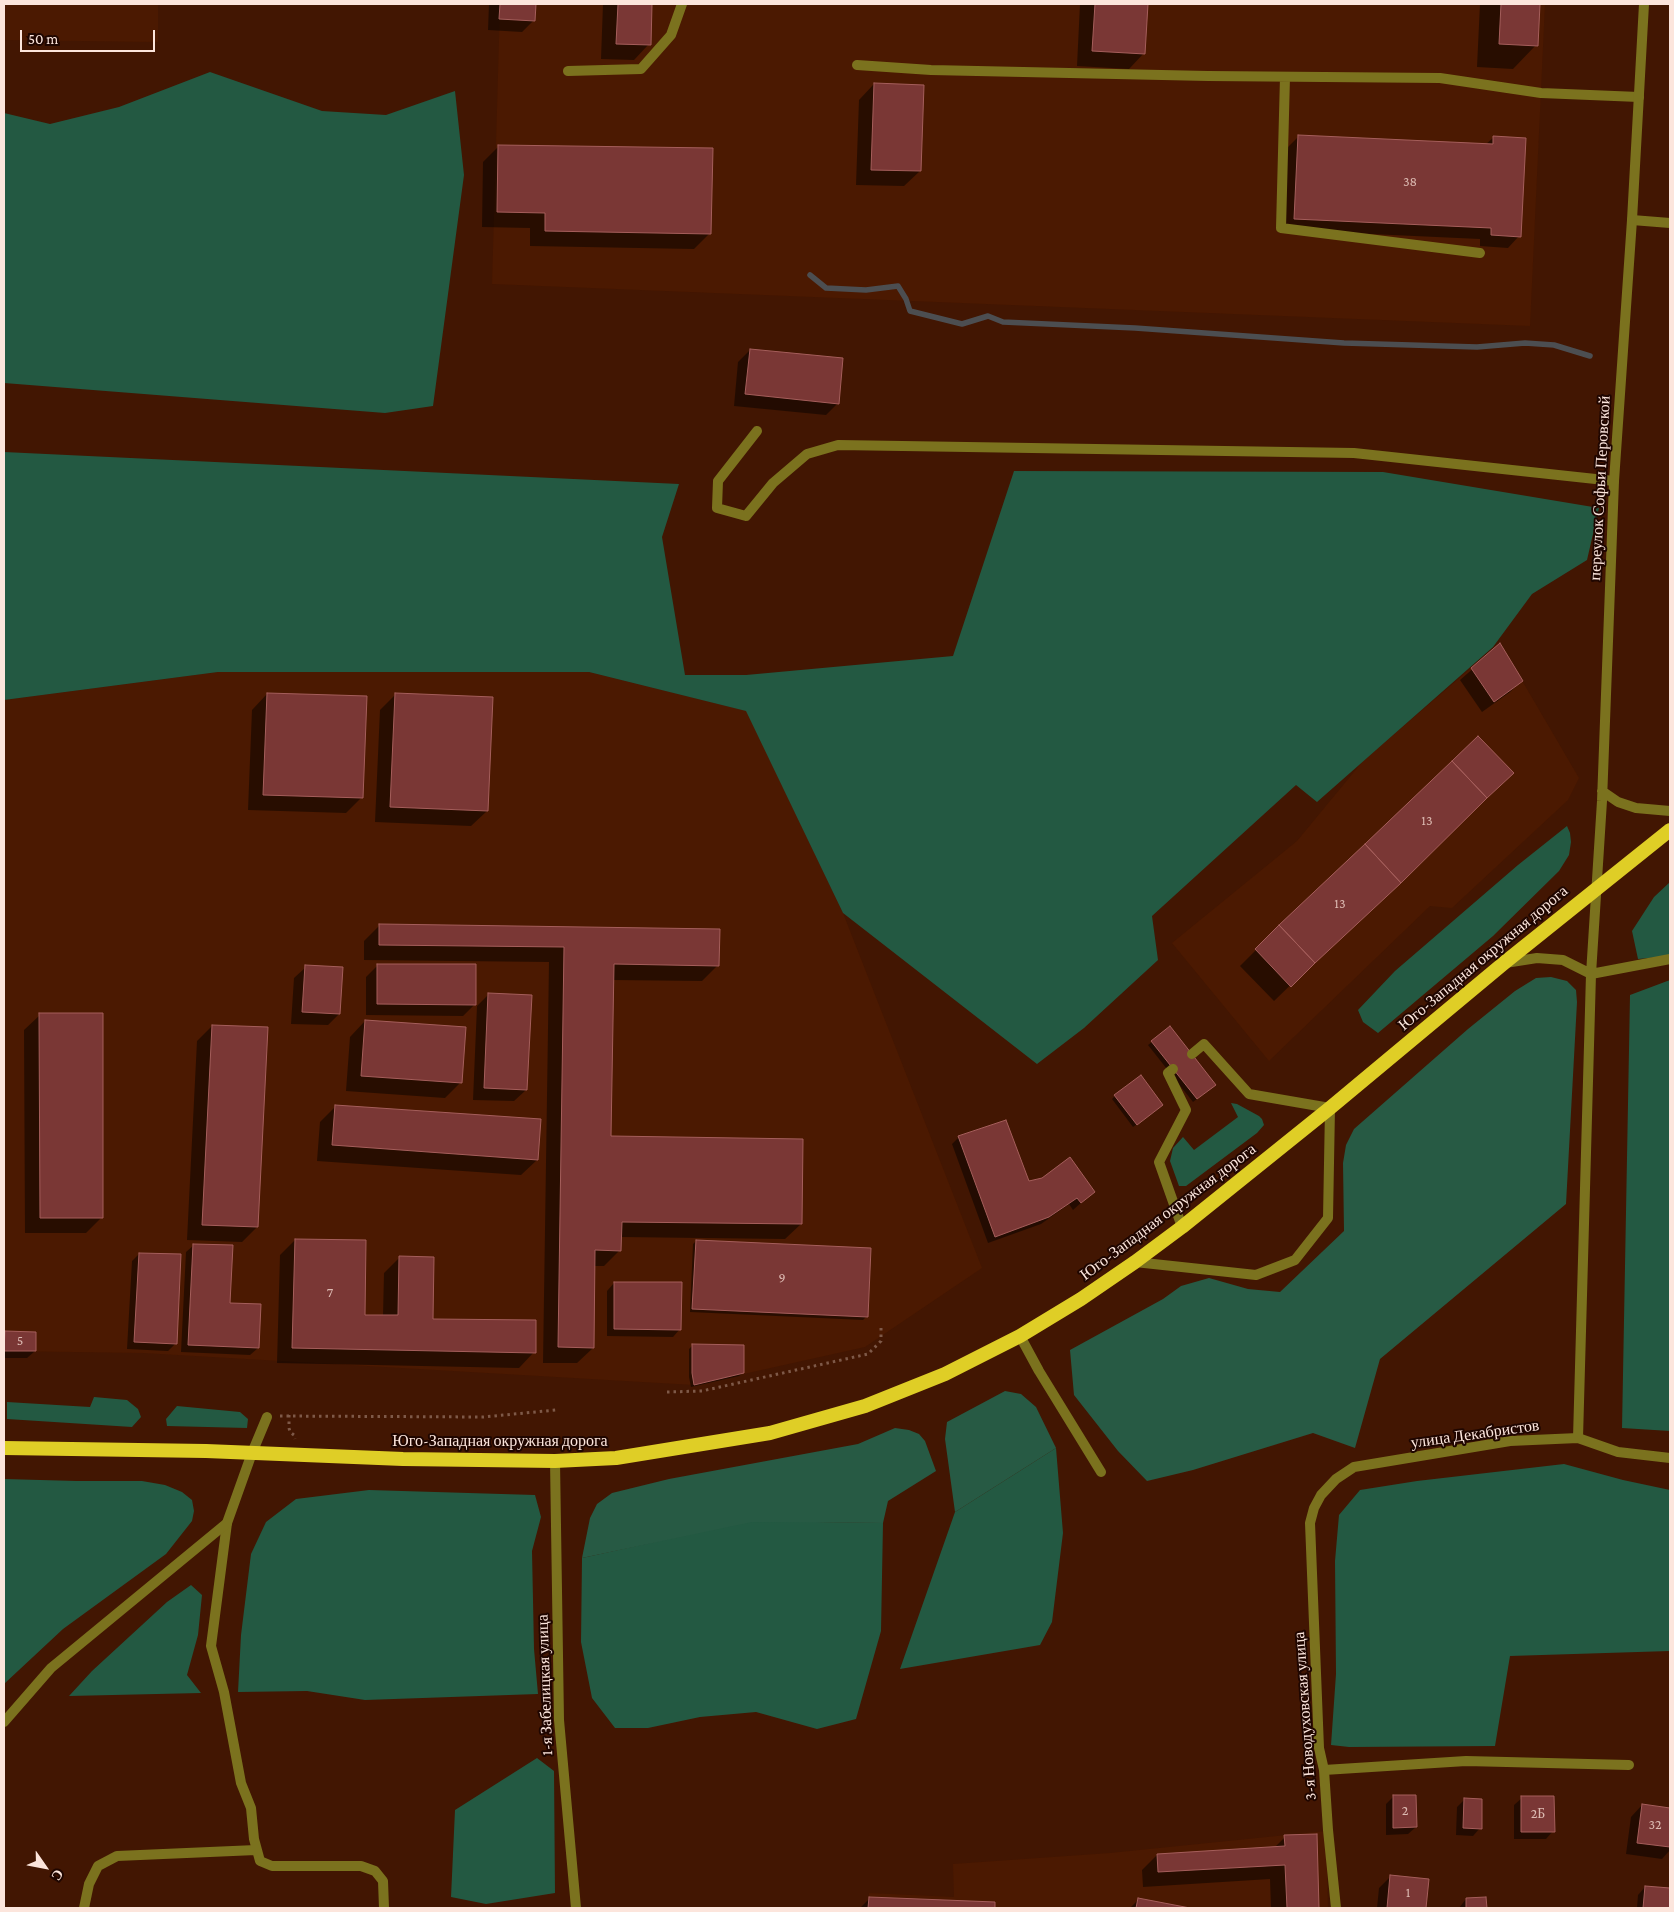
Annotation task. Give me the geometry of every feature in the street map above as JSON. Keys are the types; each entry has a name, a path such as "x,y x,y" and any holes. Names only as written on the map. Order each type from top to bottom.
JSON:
{"highway":[{"name":"Юго-Западная окружная дорога","path":"4,1448 252,1453 403,1459 555,1461 616,1458 770,1433 865,1406 945,1374 1020,1336 1081,1299 1135,1262 1182,1227 1330,1108 1504,963 1670,830"}],"street":[{"path":"568,71 641,69 671,34 682,4"},
{"name":"переулок Софьи Перовской","path":"1578,1438 1590,974 1602,791 1614,481 1632,220 1644,4"},
{"path":"857,65 931,70 1440,78 1541,93 1639,97"},
{"path":"1285,77 1281,228 1480,253"},
{"path":"1632,220 1670,223"},
{"path":"757,431 718,481 717,508 746,516 773,483 807,454 838,445 1354,453 1614,481"},
{"path":"1602,791 1618,802 1636,808 1670,811"},
{"path":"1504,963 1537,958 1563,960 1590,974 1670,959"},
{"path":"1135,1262 1256,1275 1295,1260 1328,1218 1330,1108 1249,1094 1204,1044 1192,1054"},
{"path":"1173,1069 1168,1073 1186,1110 1159,1162 1182,1227"},
{"path":"1020,1336 1039,1371 1101,1472"},
{"path":"267,1416 227,1523 211,1646 224,1692 241,1782 251,1808 256,1850 260,1861 272,1866 361,1866 375,1871 383,1881 384,1908"},
{"name":"улица Декабристов","path":"1321,1495 1336,1479 1354,1467 1510,1441 1578,1438 1618,1452 1670,1458"},
{"name":"1-я Забелицкая улица","path":"555,1461 559,1720 576,1908"},
{"name":"3-я Новодуховская улица","path":"1321,1495 1314,1508 1310,1523 1319,1748 1324,1770 1336,1908"},
{"path":"4,1722 51,1668 227,1523"},
{"path":"1324,1770 1466,1762 1629,1765"},
{"path":"84,1908 89,1884 98,1866 116,1856 256,1850"}],"path":[{"path":"667,1392 702,1392 868,1354 881,1342 881,1328"},
{"path":"267,1416 483,1417 556,1410"},
{"path":"289,1415 289,1428 295,1440"}],"shaded area":[{"path":"5,4 158,4 158,42 4,40"},
{"path":"500,4 1545,4 1530,326 492,284"},
{"path":"1500,643 1579,778 1568,800 1452,908 1430,906 1269,1061 1172,943 1297,841 1363,761"},
{"path":"218,672 589,672 747,711 843,913 982,1268 865,1347 694,1385 143,1353 4,1351 4,700"},
{"path":"1326,1831 1328,1908 868,1908 869,1893 954,1897 953,1864 1110,1853"}],"green space":[{"path":"210,72 322,111 386,115 455,91 464,175 433,406 385,413 4,383 4,113 50,124 119,107"},
{"path":"4,452 679,484 662,537 685,675 746,675 953,656 1014,471 1383,472 1599,508 1587,560 1532,594 1493,647 1317,802 1296,785 1152,916 1158,960 1084,1028 1037,1064 843,913 746,711 589,672 218,672 4,700"},
{"path":"1567,826 1571,842 1569,855 1559,871 1493,936 1378,1033 1363,1022 1358,1010 1395,971 1518,865"},
{"path":"1670,882 1670,956 1638,959 1632,931 1654,897"},
{"path":"1551,977 1567,981 1576,990 1577,1002 1566,1204 1380,1359 1355,1448 1313,1433 1193,1470 1147,1481 1118,1451 1074,1395 1070,1350 1163,1299 1181,1286 1209,1278 1248,1289 1280,1292 1344,1231 1343,1163 1346,1145 1354,1129 1468,1029 1515,991 1536,978"},
{"path":"1670,980 1670,1431 1622,1428 1630,995"},
{"path":"1231,1103 1237,1104 1259,1116 1264,1125 1257,1133 1186,1186 1179,1186 1170,1161 1173,1148 1183,1137 1194,1150 1238,1117"},
{"path":"1005,1391 1021,1394 1036,1407 1056,1448 955,1512 945,1439 947,1422"},
{"path":"94,1397 127,1400 138,1409 141,1417 132,1427 7,1419 7,1402 90,1407"},
{"path":"177,1406 240,1412 248,1419 247,1428 167,1426 166,1419"},
{"path":"895,1428 919,1434 925,1441 936,1471 888,1501 883,1523 752,1522 582,1558 590,1518 597,1504 612,1493 669,1479 858,1444"},
{"path":"1056,1448 1063,1533 1052,1622 1040,1645 900,1669 955,1512"},
{"path":"1564,1464 1670,1490 1670,1651 1510,1656 1495,1746 1349,1747 1331,1745 1336,1674 1335,1561 1339,1515 1360,1490 1417,1481"},
{"path":"4,1479 142,1481 165,1485 182,1492 192,1500 194,1511 192,1521 166,1554 63,1629 4,1684"},
{"path":"369,1490 535,1495 541,1517 532,1551 534,1649 538,1694 365,1700 307,1691 238,1692 241,1635 251,1554 266,1522 296,1499"},
{"path":"749,1521 883,1523 881,1631 856,1719 817,1729 756,1712 700,1717 648,1728 615,1728 592,1698 581,1642 582,1558"},
{"path":"191,1585 202,1595 198,1635 187,1675 201,1693 69,1696 92,1671 167,1602"},
{"path":"537,1758 554,1771 555,1893 486,1904 451,1897 455,1810"}],"building":[{"path":"500,4 536,4 535,21 499,19"},
{"path":"618,4 652,4 651,45 616,44"},
{"path":"1095,4 1148,4 1145,54 1092,51"},
{"path":"1501,4 1540,4 1538,46 1499,44"},
{"path":"874,83 924,85 921,171 871,170"},
{"path":"1298,135 1493,144 1493,136 1526,138 1521,237 1491,235 1491,228 1294,219"},
{"path":"498,145 713,148 711,234 545,231 545,213 497,212"},
{"path":"750,349 843,358 839,404 745,394"},
{"path":"1500,643 1523,681 1494,702 1471,668"},
{"path":"267,693 367,696 363,798 263,795"},
{"path":"395,693 493,697 488,811 390,807"},
{"path":"1478,736 1514,773 1487,798 1452,761"},
{"path":"1452,761 1487,798 1401,883 1365,844"},
{"path":"1365,844 1401,883 1315,963 1279,925"},
{"path":"379,924 720,929 719,966 614,964 611,1136 803,1139 802,1224 622,1222 621,1251 595,1250 594,1348 558,1347 564,947 379,945"},
{"path":"1279,925 1315,963 1291,987 1255,949"},
{"path":"377,964 476,964 476,1005 377,1004"},
{"path":"305,965 343,967 340,1014 302,1012"},
{"path":"488,993 532,995 527,1090 484,1088"},
{"path":"39,1013 103,1013 103,1218 40,1218"},
{"path":"365,1020 466,1027 462,1083 361,1076"},
{"path":"212,1025 268,1027 258,1227 202,1225"},
{"path":"1170,1026 1216,1085 1197,1099 1151,1041"},
{"path":"1141,1075 1163,1105 1137,1125 1114,1095"},
{"path":"335,1105 541,1119 538,1160 332,1145"},
{"path":"1006,1120 1029,1181 1042,1178 1070,1157 1095,1192 1081,1203 1077,1198 1049,1217 995,1237 958,1136"},
{"path":"295,1239 366,1240 365,1315 398,1315 399,1256 434,1257 433,1319 536,1320 536,1353 292,1348"},
{"path":"696,1240 871,1248 868,1317 692,1309"},
{"path":"193,1244 233,1245 230,1303 261,1304 259,1348 188,1345"},
{"path":"139,1253 181,1254 177,1344 134,1342"},
{"path":"614,1282 682,1282 681,1330 614,1329"},
{"path":"5,1331 36,1332 36,1351 4,1351"},
{"path":"692,1344 744,1345 744,1373 694,1385"},
{"path":"1393,1795 1416,1795 1417,1827 1393,1828"},
{"path":"1521,1796 1554,1796 1555,1832 1521,1832"},
{"path":"1464,1798 1482,1799 1482,1829 1463,1828"},
{"path":"1642,1804 1670,1808 1670,1847 1637,1843"},
{"path":"1317,1834 1319,1908 1287,1908 1285,1865 1158,1872 1157,1854 1285,1846 1284,1835"},
{"path":"1390,1875 1429,1879 1426,1908 1387,1908"},
{"path":"1645,1886 1670,1888 1670,1908 1643,1908"},
{"path":"869,1897 995,1902 995,1908 868,1908"},
{"path":"1486,1897 1487,1908 1466,1908 1466,1898"},
{"path":"1138,1898 1190,1908 1136,1908"}],"waterway":[{"path":"810,275 826,288 866,290 898,286 906,299 910,311 962,324 988,316 1003,322 1135,328 1344,343 1477,347 1525,343 1554,345 1590,356"}]}
